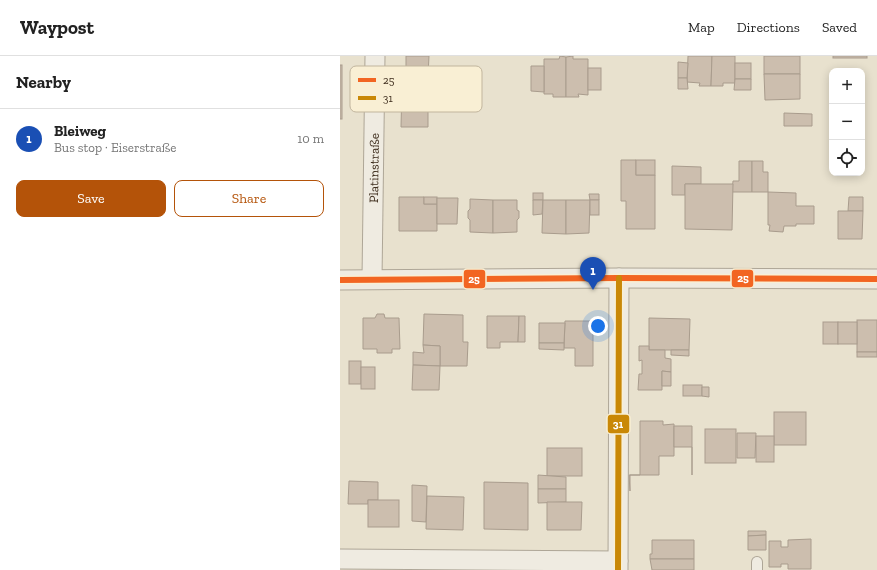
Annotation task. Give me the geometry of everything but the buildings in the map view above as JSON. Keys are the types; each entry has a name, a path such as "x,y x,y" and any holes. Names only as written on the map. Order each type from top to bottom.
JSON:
{"street":[{"name":"Platinstraße","path":"375,56 375,66"},
{"name":"Platinstraße","path":"372,279 374,112"},
{"path":"340,559 618,566 619,278"},
{"path":"340,280 619,278 877,279"}],"transit line":[{"name":"25","path":"340,280 619,278 877,279"},
{"name":"31","path":"618,570 619,278"}],"place":[{"name":"Bleiweg","path":"593,290"}]}
